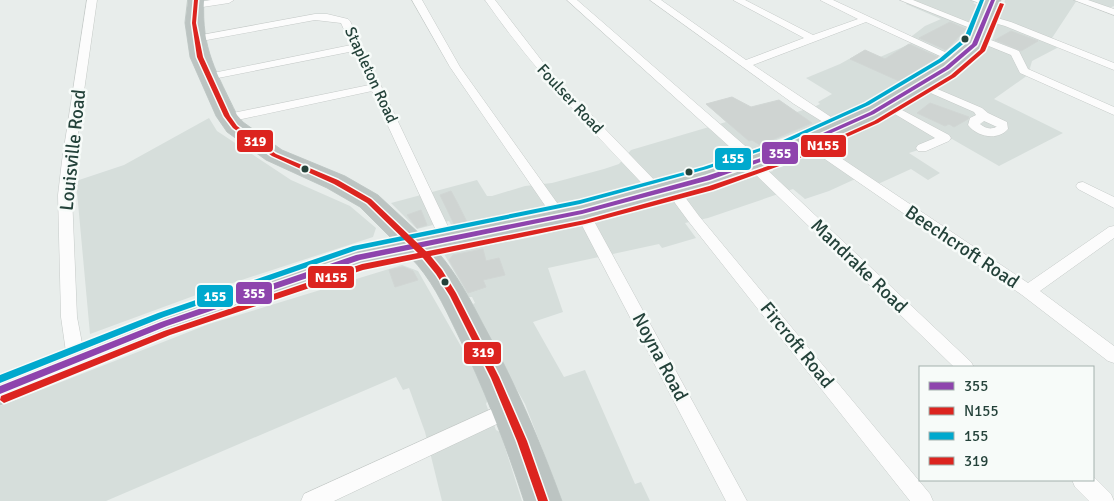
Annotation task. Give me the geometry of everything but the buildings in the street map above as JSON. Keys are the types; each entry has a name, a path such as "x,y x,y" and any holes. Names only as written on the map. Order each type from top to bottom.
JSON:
{"highway":[{"path":"196,3 194,23 200,57 228,118 243,134 274,155 344,186 369,201 439,272 453,294 509,409 542,501"},
{"path":"0,390 164,324 358,256 571,215 757,167 887,105 921,85 957,60 985,15"}],"street":[{"name":"Louisville Road","path":"76,359 68,317 65,195 68,161 92,0"},
{"path":"196,3 230,0"},
{"name":"Noyna Road","path":"417,0 460,75 571,215 738,501"},
{"name":"Foulser Road","path":"490,0 530,55 554,84 665,190"},
{"name":"Mandrake Road","path":"572,0 757,167 964,366"},
{"path":"655,0 839,128"},
{"path":"738,0 813,39"},
{"path":"825,0 957,60"},
{"path":"906,0 985,15 1114,67"},
{"path":"1080,0 1114,12"},
{"path":"985,15 1015,53 1024,72 1114,111"},
{"name":"Stapleton Road","path":"196,38 306,18 327,16 342,19 348,23 447,239"},
{"path":"745,64 866,19"},
{"path":"208,77 358,47"},
{"path":"921,85 978,110 984,116"},
{"path":"228,118 376,86"},
{"path":"887,105 945,138 922,148"},
{"name":"Beechcroft Road","path":"807,142 1028,291 1114,356"},
{"path":"1083,186 1114,203"},
{"name":"Fircroft Road","path":"665,190 683,205 923,501"},
{"path":"1028,291 1114,231"},
{"path":"311,501 509,409"},
{"path":"1083,481 1104,501"}],"shaded area":[{"path":"908,0 977,0 973,3 977,5 964,36 949,53 902,85 835,119 735,156 640,186 566,206 453,228 449,221 417,229 391,203 477,180 487,196 492,196 525,186 552,183 604,169 619,164 631,150 726,122 706,104 732,97 746,105 746,109 779,100 797,112 816,106 820,104 818,102 832,94 806,78 840,64 865,50 880,57 910,44 912,36 925,26 941,19 906,4"},
{"path":"1005,0 1077,0 1052,38 1057,48 1032,61 1028,75 994,99 1063,133 999,166 952,139 909,153 940,173 928,180 911,169 878,184 864,175 829,191 805,199 793,189 708,218 685,223 696,238 662,248 659,244 548,268 563,312 533,322 564,377 585,370 635,484 641,482 650,501 561,501 525,404 471,308 474,307 473,304 475,303 472,297 469,297 444,254 538,236 636,209 690,197 773,171 773,169 814,153 824,148 825,145 901,109 959,71 992,41"},
{"path":"1077,0 1114,0 1114,6 1104,10"},
{"path":"209,118 217,131 291,180 350,206 376,228 373,237 199,294 90,334 76,181 124,165"},
{"path":"402,265 418,271 462,348 465,348 488,399 486,404 496,430 500,432 522,501 442,501 425,432 409,388 403,390 396,377 106,501 0,501 0,406 209,324"}],"transit line":[{"name":"319","path":"196,0 194,23 200,57 227,116 235,127 274,155 336,182 369,201 426,256 439,272 453,295 495,377 522,441 543,501"},
{"name":"155","path":"0,379 161,315 356,248 580,202 705,168 783,142 867,104 941,60 966,39 982,0"},
{"name":"355","path":"0,390 164,324 359,257 582,212 708,178 787,151 872,113 947,68 974,45 993,0"},
{"name":"N155","path":"4,399 167,333 362,267 585,222 711,188 791,160 876,122 953,76 982,51 1002,4"}]}
